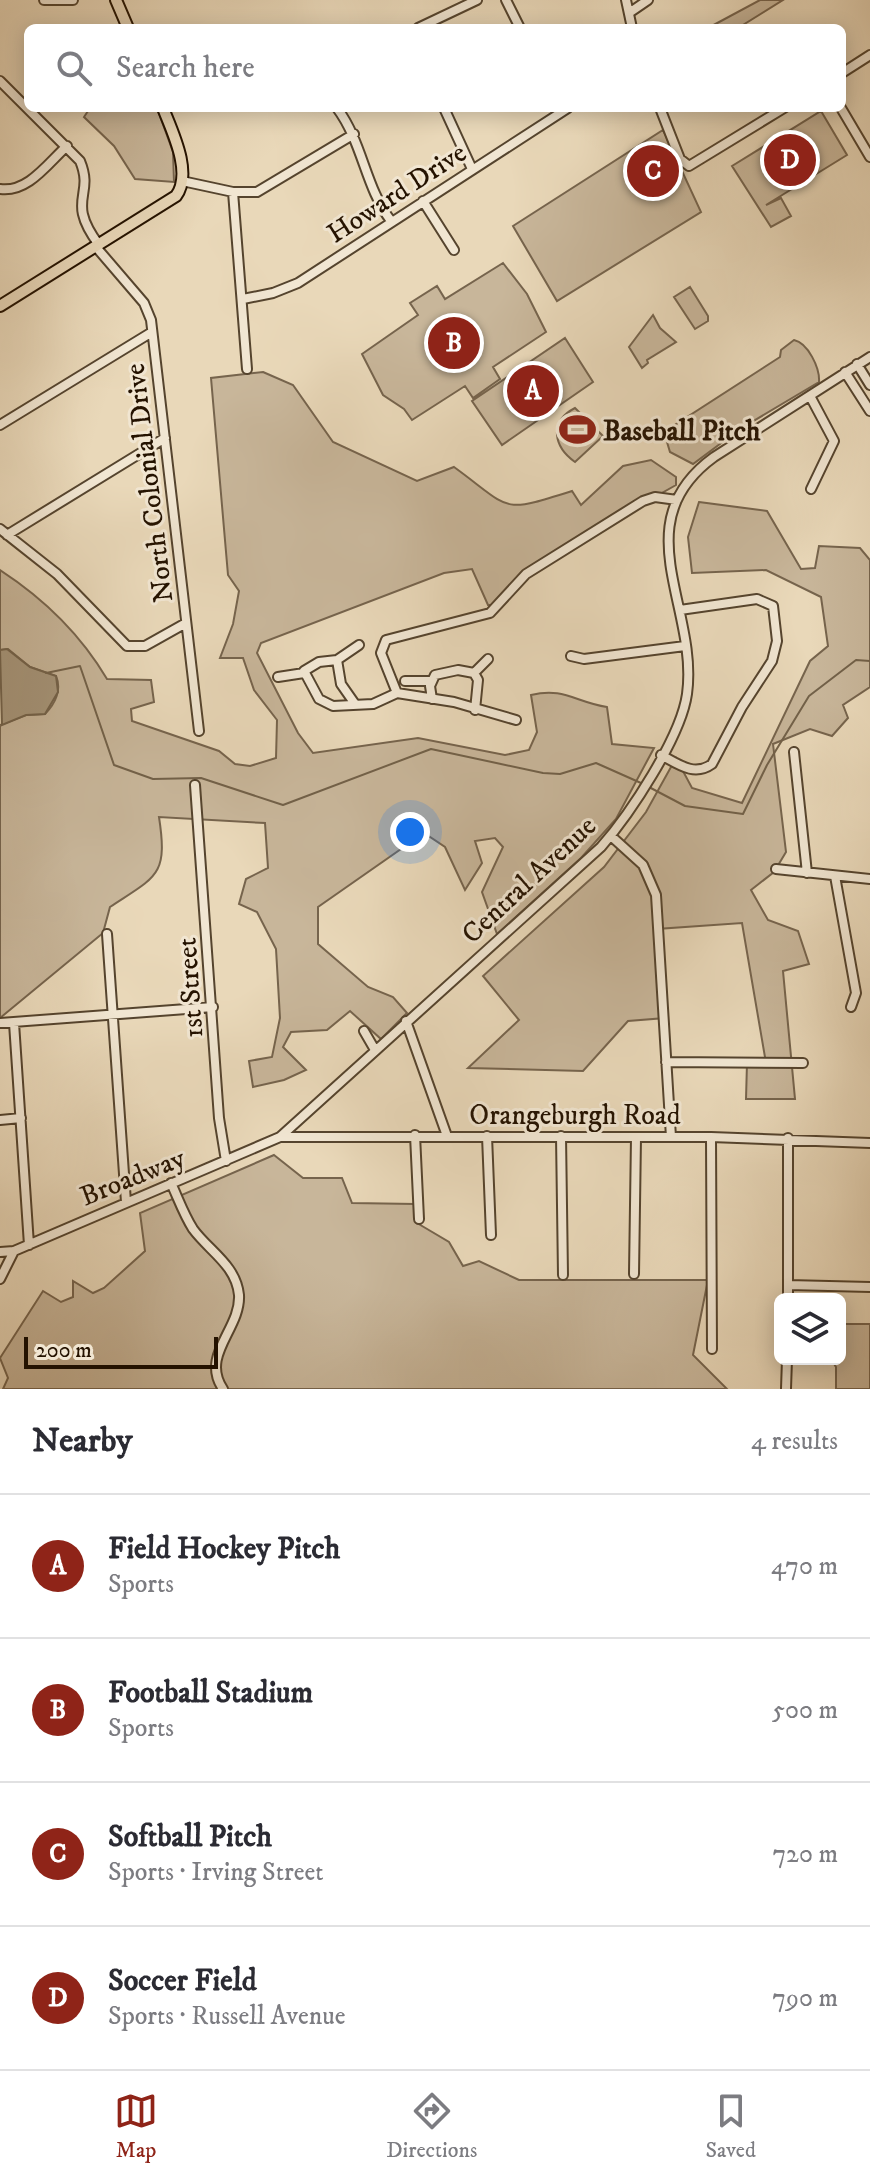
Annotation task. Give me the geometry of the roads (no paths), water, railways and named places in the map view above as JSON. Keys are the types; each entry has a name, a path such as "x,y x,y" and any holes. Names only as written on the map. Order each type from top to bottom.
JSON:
{"main road":[{"path":"116,0 126,24"},
{"path":"0,306 170,201 180,190 182,181 177,144 165,112"}],"street":[{"path":"44,0 73,0"},
{"path":"426,24 477,0"},
{"path":"506,0 518,24"},
{"path":"626,0 631,24"},
{"path":"629,13 648,0"},
{"path":"846,70 870,55"},
{"path":"0,81 24,104"},
{"path":"0,189 14,190 27,183 67,146 32,112"},
{"path":"340,112 354,134 376,199 391,221"},
{"path":"446,112 472,169"},
{"path":"550,112 553,118"},
{"name":"Howard Drive","path":"243,299 273,293 298,283 562,112"},
{"path":"662,112 682,163 693,165 778,112"},
{"path":"843,112 870,157"},
{"path":"182,181 233,192 257,192 354,134"},
{"name":"North Colonial Drive","path":"67,146 83,168 80,213 98,246 144,303 152,332 199,731"},
{"path":"233,192 247,369"},
{"path":"423,201 454,250"},
{"path":"0,425 152,332"},
{"name":"Central Avenue","path":"280,1137 611,836 645,785 677,727 687,697 685,646 668,552 669,525 677,500 693,473 704,464 870,357"},
{"path":"856,389 869,383 857,364"},
{"path":"845,372 870,411"},
{"path":"810,396 834,441 811,489"},
{"path":"165,438 4,532 57,574 127,646 145,646 186,623"},
{"path":"397,693 381,653 386,640 490,613 526,574 643,501 655,497 677,500"},
{"path":"661,755 690,770 704,770 712,764 742,707 772,661 777,641 773,606 761,599 680,610"},
{"path":"278,677 304,673 310,665 337,660 359,645"},
{"path":"571,656 584,659 685,646"},
{"path":"432,699 430,681 435,675 446,671 474,673 488,659"},
{"path":"337,660 341,684 355,704"},
{"path":"304,673 326,704 373,704 397,693 516,720"},
{"path":"474,673 478,680 475,710"},
{"path":"405,681 430,681"},
{"path":"794,752 807,873"},
{"name":"1st Street","path":"195,785 219,1118 226,1161"},
{"path":"611,836 643,865 656,895 671,1137"},
{"path":"776,869 870,879"},
{"path":"835,876 856,993 851,1007"},
{"path":"107,934 126,1202"},
{"path":"0,1023 213,1007"},
{"path":"406,1021 447,1136"},
{"path":"14,1023 29,1245"},
{"path":"364,1031 375,1050"},
{"path":"666,1062 803,1063"},
{"path":"0,1120 21,1118"},
{"path":"415,1135 419,1219"},
{"path":"487,1136 491,1235"},
{"path":"561,1136 563,1275"},
{"name":"Broadway","path":"0,1252 29,1245 280,1137"},
{"name":"Orangeburgh Road","path":"280,1137 711,1137 870,1143"},
{"path":"634,1274 636,1137"},
{"path":"711,1137 712,1349"},
{"path":"788,1138 788,1293"},
{"path":"171,1183 194,1229 228,1266 236,1282 236,1314 215,1361 216,1376 223,1389"},
{"path":"0,1279 14,1251"},
{"path":"788,1285 870,1287"},
{"path":"786,1389 787,1365"}],"waterway":[{"path":"647,786 685,806 743,814 767,765 809,696 856,660 870,661"},
{"path":"46,673 80,666 114,765 153,779 201,778 283,805 431,749 543,773 560,774 596,763 641,783"}],"place":[{"name":"Soccer Field","path":"790,160"},
{"name":"Softball Pitch","path":"653,171"},
{"name":"Football Stadium","path":"454,343"},
{"name":"Field Hockey Pitch","path":"533,391"},
{"name":"Baseball Pitch","path":"577,430"}]}
